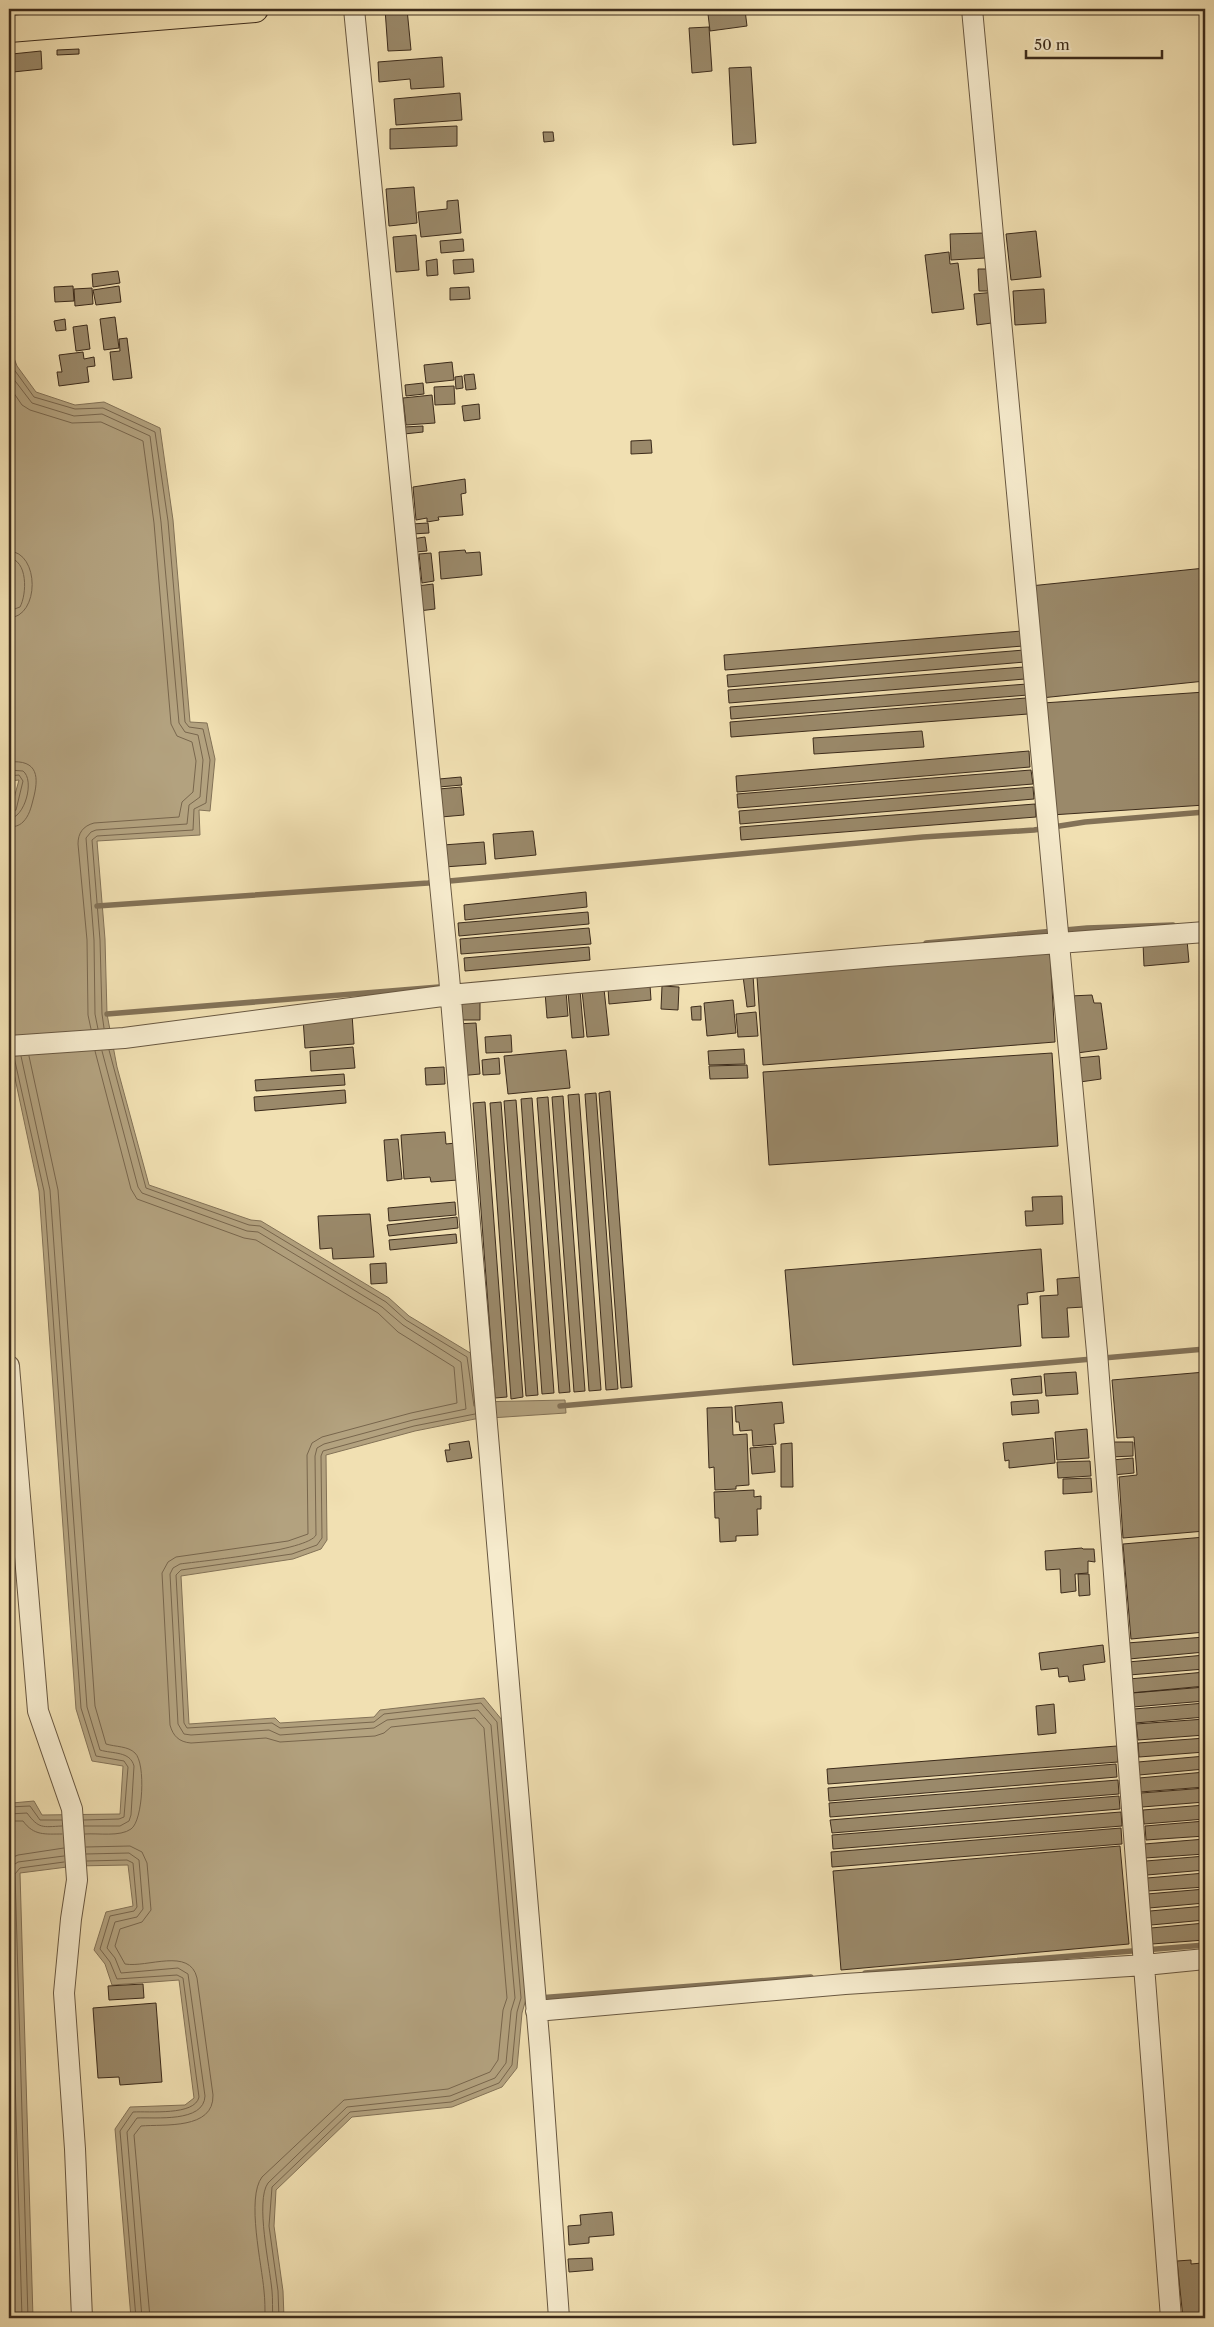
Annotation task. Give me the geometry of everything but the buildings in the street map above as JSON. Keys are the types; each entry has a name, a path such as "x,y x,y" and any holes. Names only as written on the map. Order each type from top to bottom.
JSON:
{"main road":[{"path":"9,29 255,9"}],"street":[{"path":"354,9 449,986 540,2050 559,2318"},
{"path":"972,9 1097,1359 1171,2318"},
{"path":"9,1046 124,1038 449,986 887,956 1059,935 1205,932"},
{"path":"9,1366 38,1711 72,1809 77,1880 64,1992 75,2149 82,2318"},
{"path":"535,2001 845,1984 1143,1955 1205,1959"}],"water":[{"path":"9,345 17,366 36,392 75,405 104,402 160,428 173,520 190,722 207,723 215,759 210,811 199,810 200,835 97,841 105,939 107,1014 117,1067 149,1185 251,1220 261,1221 389,1298 409,1316 472,1354 477,1402 565,1400 566,1413 475,1419 415,1431 326,1455 327,1540 321,1549 293,1559 181,1576 189,1724 275,1718 280,1723 374,1717 380,1710 484,1698 502,1720 526,1999 522,2013 517,2068 502,2087 452,2107 352,2117 276,2190 274,2226 283,2291 284,2318 131,2318 115,2129 130,2107 185,2105 194,2098 179,1980 112,1985 105,1964 94,1950 106,1912 133,1906 128,1865 75,1866 20,1873 33,2318 9,2318 9,1777 12,1803 34,1801 42,1815 120,1814 123,1766 92,1761 76,1709 39,1191 9,1050 9,816 19,780 9,781 9,614 12,593 9,507"}],"waterway":[{"path":"97,906 428,883 923,837 1034,830 1085,822 1205,812"},
{"path":"926,943 1087,928 1173,925"},
{"path":"107,1014 439,987"},
{"path":"560,1406 1205,1349"},
{"path":"865,1973 1205,1945"},
{"path":"538,1998 811,1977"}]}
